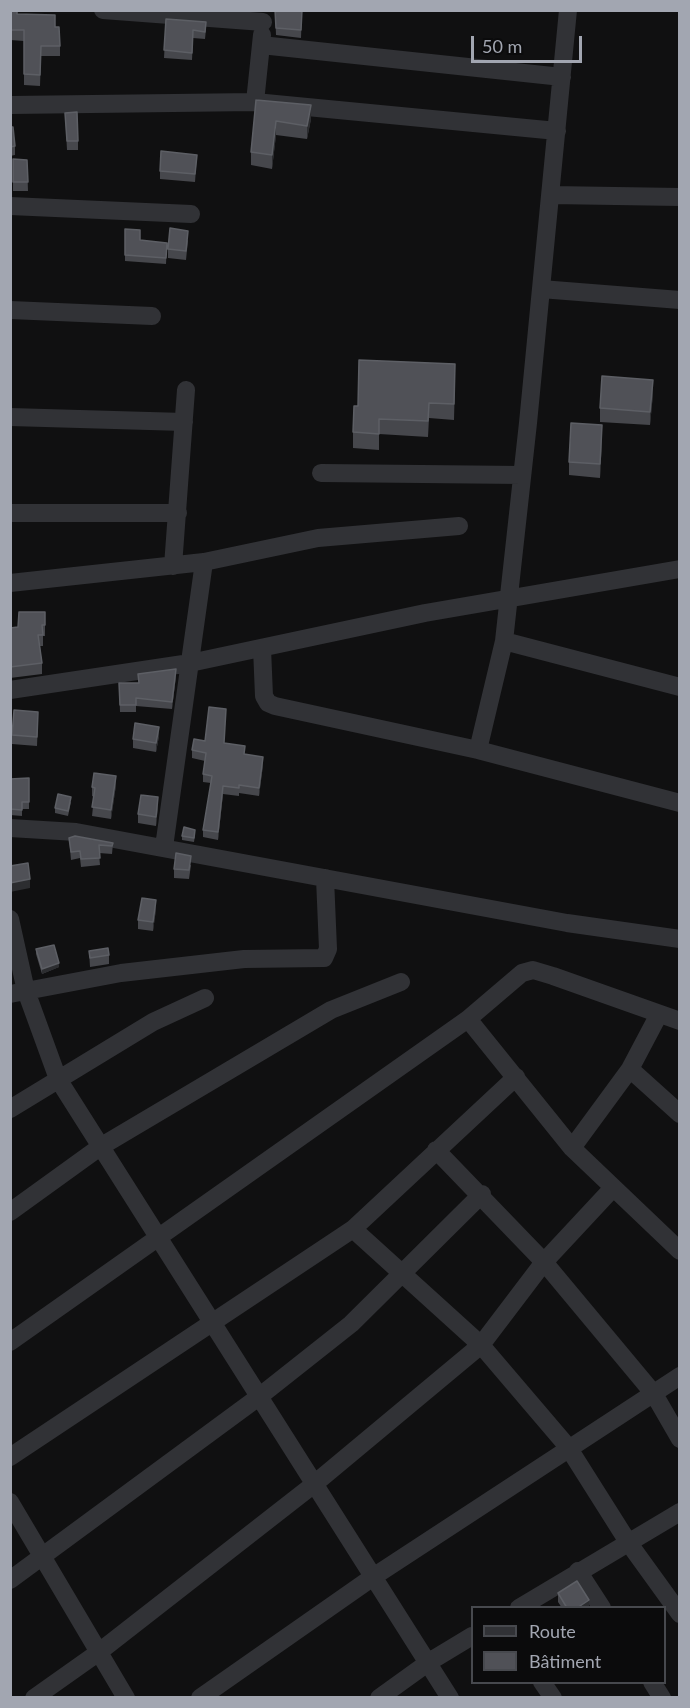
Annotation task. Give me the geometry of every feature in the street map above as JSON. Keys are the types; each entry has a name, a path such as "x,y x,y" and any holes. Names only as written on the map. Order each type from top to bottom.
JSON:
{"street":[{"path":"103,10 264,16 255,102"},
{"path":"477,750 504,641 551,195 567,10"},
{"path":"261,45 562,77"},
{"path":"10,105 255,102 557,131"},
{"path":"551,195 680,197"},
{"path":"10,206 191,214"},
{"path":"541,289 680,300"},
{"path":"10,310 152,316"},
{"path":"173,566 186,390"},
{"path":"10,417 184,422"},
{"path":"321,473 522,475"},
{"path":"10,513 178,513"},
{"path":"10,583 204,562 318,537 459,526"},
{"path":"164,847 204,562"},
{"path":"10,690 190,663 425,613 680,569"},
{"path":"504,641 680,687"},
{"path":"262,648 264,696 268,703 275,706 477,750 680,803"},
{"path":"10,828 76,832 567,923 680,939"},
{"path":"18,993 121,973 244,959 324,958 328,949 325,878"},
{"path":"10,919 18,993 58,1079 450,1698"},
{"path":"10,1342 468,1019 522,973 532,970 658,1016 680,1021"},
{"path":"10,1212 100,1147 331,1010 401,982"},
{"path":"10,1109 153,1022 205,998"},
{"path":"572,1148 630,1069 658,1016"},
{"path":"468,1019 572,1148 612,1189 680,1251"},
{"path":"630,1069 680,1113"},
{"path":"10,1457 353,1228 516,1077"},
{"path":"436,1150 482,1194 544,1262 654,1394 680,1439"},
{"path":"34,1698 99,1652 313,1485 481,1345 544,1262 612,1189"},
{"path":"10,1580 260,1396 351,1324 482,1194"},
{"path":"353,1228 481,1345 568,1448 628,1542 680,1614"},
{"path":"200,1698 372,1577 680,1376"},
{"path":"10,1502 41,1558 126,1698"},
{"path":"522,1606 680,1512"},
{"path":"578,1571 601,1606"},
{"path":"380,1698 429,1662 471,1637"},
{"path":"543,1684 552,1698"},
{"path":"653,1684 662,1698"}],"building":[{"path":"10,10 17,10 17,14 55,15 55,27 59,27 60,46 41,46 40,75 24,74 24,30 10,30"},
{"path":"275,10 302,10 301,30 276,28"},
{"path":"166,19 206,22 205,32 193,30 192,53 164,50"},
{"path":"256,100 311,105 307,126 276,121 272,155 251,152"},
{"path":"77,112 78,141 67,141 65,113"},
{"path":"10,127 13,127 15,146 10,147"},
{"path":"161,151 197,155 195,174 160,171"},
{"path":"13,159 27,160 28,182 13,182"},
{"path":"170,228 188,231 186,251 168,249"},
{"path":"125,229 140,230 140,240 167,243 166,258 125,255"},
{"path":"359,360 455,364 454,404 429,403 428,421 379,419 379,434 353,432 354,406 358,406"},
{"path":"602,376 653,380 650,412 600,408"},
{"path":"571,423 602,425 600,464 569,462"},
{"path":"19,612 45,612 45,625 42,625 43,635 38,635 42,663 10,667 10,628 18,627"},
{"path":"176,669 172,702 136,698 136,705 120,705 119,683 139,683 138,674"},
{"path":"209,707 226,709 224,743 245,746 244,754 263,757 259,788 239,785 239,788 223,786 218,832 203,830 212,776 203,774 206,753 192,750 194,739 205,741"},
{"path":"14,710 38,712 37,737 12,735"},
{"path":"135,723 159,727 156,743 133,739"},
{"path":"94,773 116,776 111,810 92,807 95,788 92,787"},
{"path":"29,778 29,802 22,802 22,810 10,809 10,779"},
{"path":"58,794 71,797 68,811 55,808"},
{"path":"141,795 158,797 156,817 138,814"},
{"path":"184,827 195,830 194,838 182,836"},
{"path":"75,836 113,843 112,846 99,845 100,858 81,859 80,851 71,852 69,838"},
{"path":"176,853 191,856 189,870 174,869"},
{"path":"28,863 30,879 10,883 10,866"},
{"path":"142,898 156,900 153,922 138,920"},
{"path":"54,945 59,963 42,969 36,949"},
{"path":"108,948 109,955 90,958 89,951"},
{"path":"577,1581 589,1600 580,1606 566,1606 558,1593"}]}
